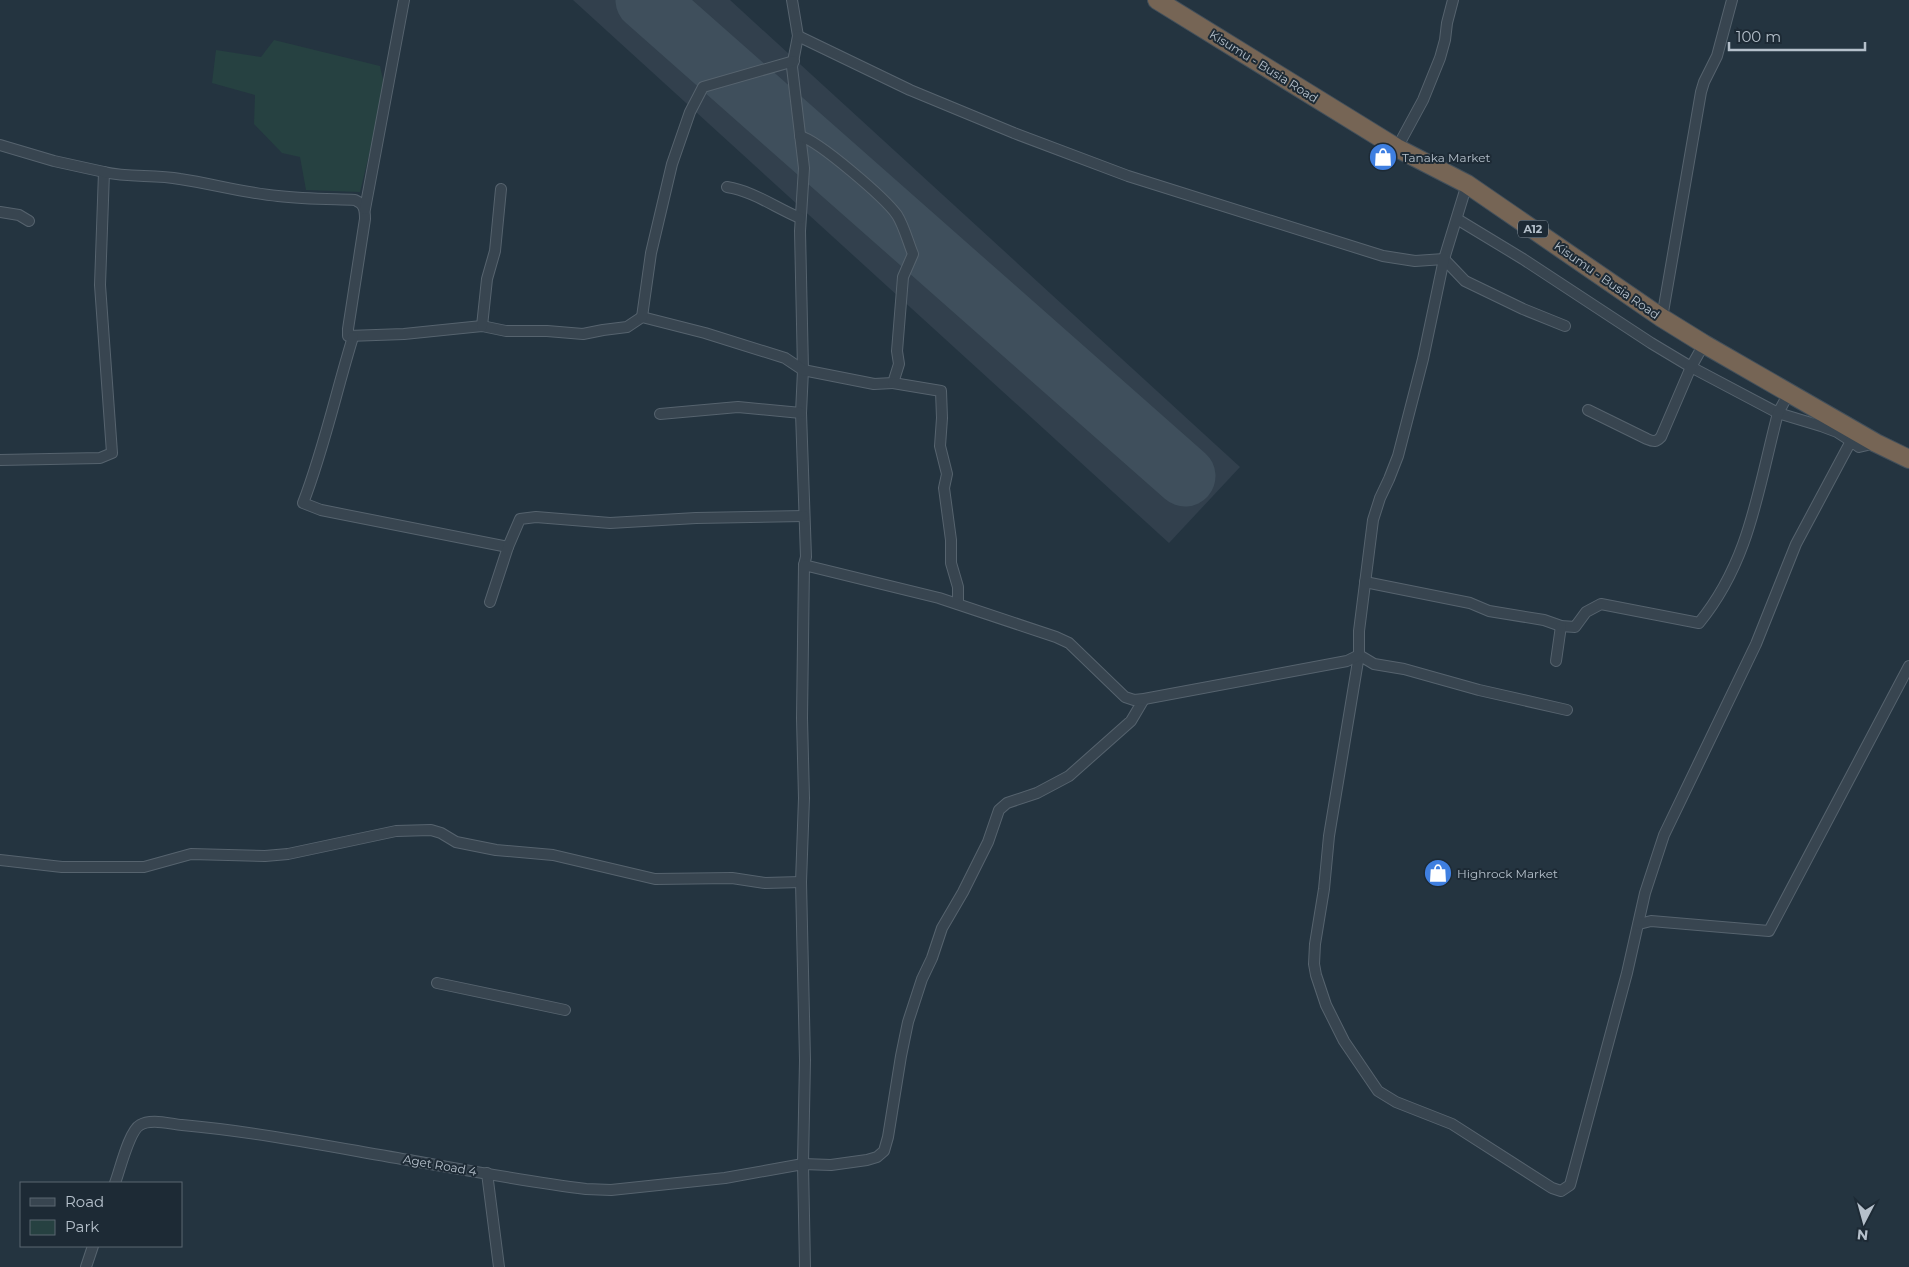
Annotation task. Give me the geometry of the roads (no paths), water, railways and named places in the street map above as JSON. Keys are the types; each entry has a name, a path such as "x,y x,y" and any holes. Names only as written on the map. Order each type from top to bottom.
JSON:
{"highway":[{"name":"Kisumu - Busia Road","path":"1157,0 1397,148 1467,184 1662,318 1704,344 1876,443 1909,459"}],"street":[{"path":"404,0 365,209 348,336 404,334 482,326 506,331 548,331 582,334 627,327 642,317 705,333 785,358 802,370 874,384 893,383 941,391 940,446 947,474 944,488 952,562 958,586 958,604"},
{"path":"792,0 798,36 792,67 804,168 800,218 801,414 806,557 804,565 802,718 804,798 801,882 806,1060 803,1164 805,1267"},
{"path":"1397,148 1424,100 1445,40 1446,23 1454,0"},
{"path":"1662,318 1701,92 1717,56 1732,0"},
{"path":"798,36 910,90 1014,133 1128,176 1383,256 1415,261 1444,259 1465,280 1523,309 1565,326"},
{"path":"642,317 651,253 672,164 690,112 703,87 794,61"},
{"path":"800,136 811,141 833,157 884,201 897,215 913,254 903,277 898,364 893,383"},
{"path":"0,145 54,161 120,176 139,174 179,178 233,190 279,196 355,200 362,203 365,209"},
{"path":"0,460 100,458 112,453 100,285 104,172"},
{"path":"1467,184 1444,259 1398,456 1373,520 1359,631 1359,655 1329,836 1314,964 1326,1005 1339,1032 1378,1091 1396,1102 1452,1124 1552,1188 1561,1191 1570,1185 1627,973 1645,893 1654,862 1674,812 1756,644 1796,544 1851,441"},
{"path":"727,187 743,190 800,218"},
{"path":"482,326 487,279 494,251 501,189"},
{"path":"0,212 19,215 29,221"},
{"path":"1457,219 1523,259 1650,343 1691,367 1778,413 1837,432 1859,447 1876,443"},
{"path":"353,337 318,464 303,503 321,510 508,547"},
{"path":"1588,410 1653,442 1657,441 1661,437 1691,367 1704,344"},
{"path":"1365,582 1470,603 1489,611 1544,620 1561,626 1575,627 1586,612 1601,604 1699,623 1720,595 1744,547 1778,413 1789,393"},
{"path":"660,414 738,408 801,414"},
{"path":"490,602 508,547 520,519 536,517 610,523 696,518 804,516"},
{"path":"804,565 939,598 1056,637 1069,643 1125,697 1134,700 1144,700 1348,661 1359,655"},
{"path":"1556,661 1561,626"},
{"path":"1359,655 1374,664 1404,669 1479,690 1567,710"},
{"path":"1639,924 1652,921 1770,931 1909,666"},
{"name":"Aget Road 4","path":"115,1182 132,1136 137,1128 141,1124 155,1122 208,1127 284,1138 559,1186 611,1190 726,1178 803,1164 831,1165 877,1157 884,1151 908,1022 922,979 932,958 942,928 963,892 988,842 999,810 1007,803 1037,793 1069,776 1131,721 1144,700"},
{"path":"0,860 62,867 144,867 191,854 265,856 288,854 396,831 432,830 456,842 496,850 553,855 655,879 732,878 765,883 801,882"},
{"path":"437,984 565,1010"},
{"path":"487,1173 499,1267"},
{"path":"86,1267 93,1247"}],"place":[{"name":"Tanaka Market","path":"1383,157"},
{"name":"Highrock Market","path":"1438,873"}]}
